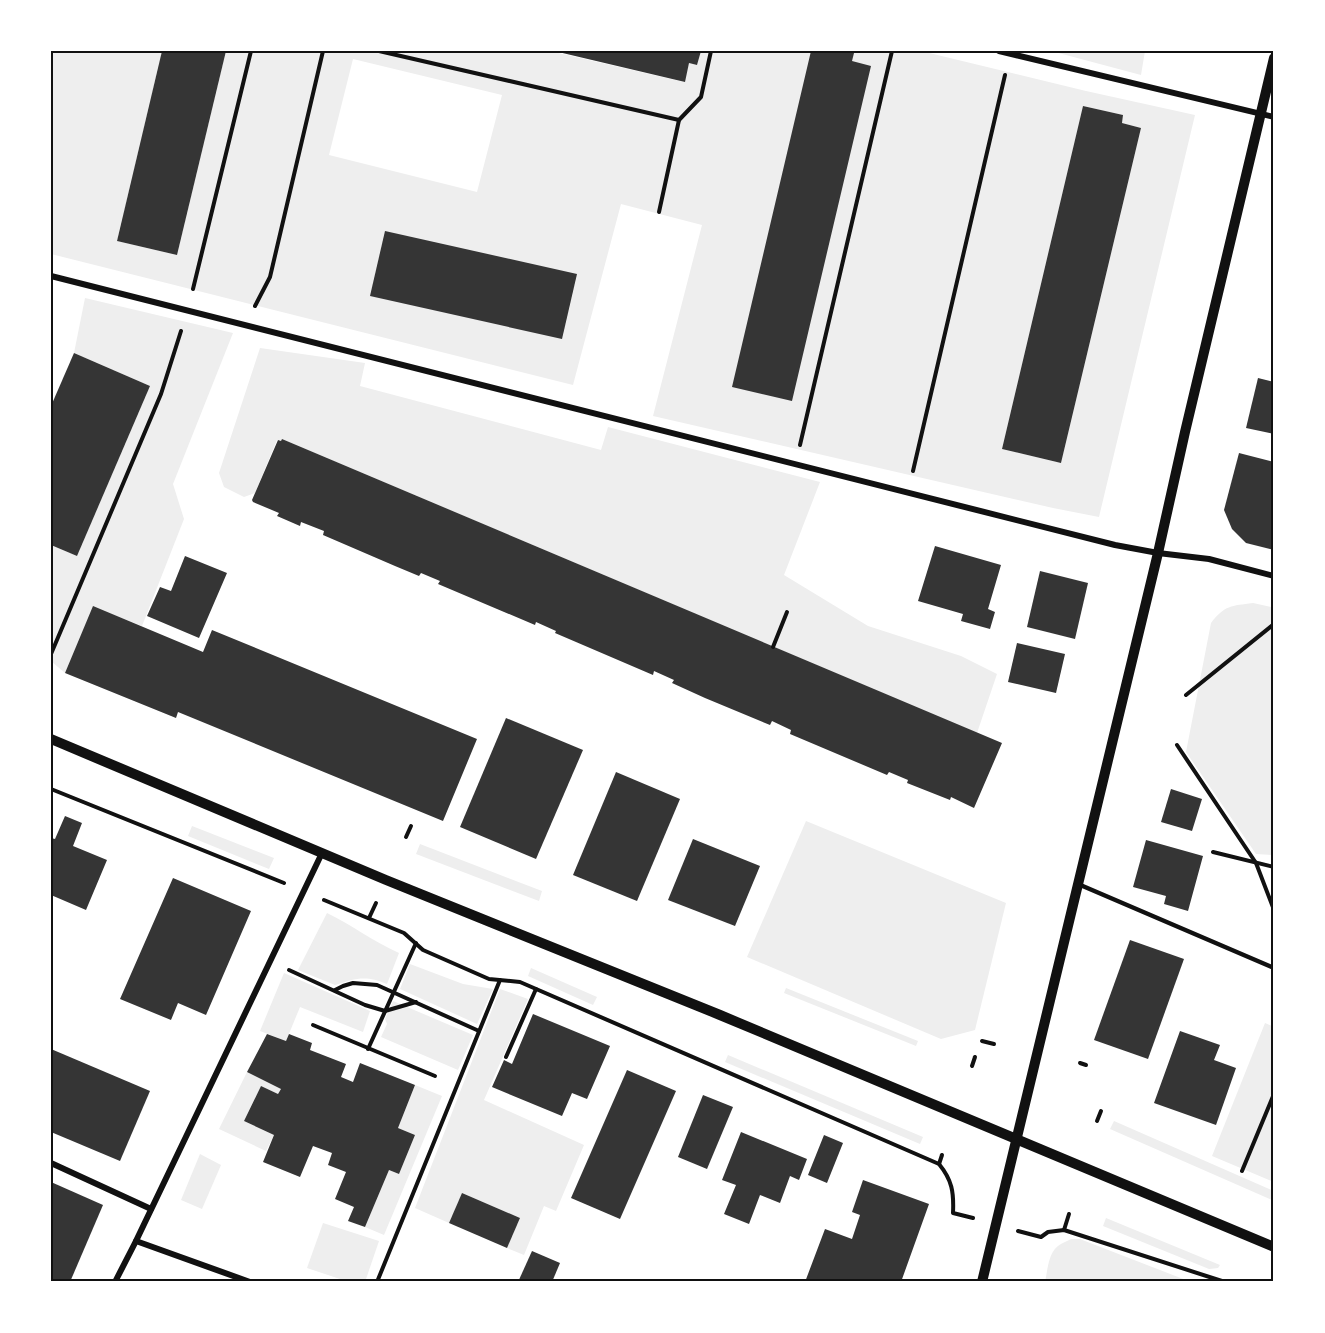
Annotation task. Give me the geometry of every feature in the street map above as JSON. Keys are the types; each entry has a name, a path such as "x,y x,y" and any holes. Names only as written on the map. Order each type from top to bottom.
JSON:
{"street":[{"path":"999,51 1274,117"},
{"path":"982,1282 1158,553 1274,58"},
{"path":"51,276 1116,545 1209,559 1274,576"},
{"path":"51,739 1274,1247"},
{"path":"115,1282 322,852"},
{"path":"51,1163 151,1209"},
{"path":"136,1241 250,1282"}],"lane":[{"path":"1078,884 1274,968"}],"path":[{"path":"51,654 161,394 188,311 250,51"},
{"path":"245,325 270,277 323,51"},
{"path":"380,51 679,120"},
{"path":"659,212 679,120 701,97 711,51"},
{"path":"803,433 892,51"},
{"path":"908,492 1010,54"},
{"path":"773,647 787,612"},
{"path":"1186,695 1274,624"},
{"path":"1177,745 1256,863 1274,910"},
{"path":"51,789 369,918 404,933 423,950 489,979 520,982 939,1164 948,1175 954,1195 953,1212 962,1215"},
{"path":"406,837 411,826"},
{"path":"1213,852 1274,867"},
{"path":"369,918 376,903"},
{"path":"368,1049 416,943"},
{"path":"270,961 365,1005 385,1011 416,1002"},
{"path":"376,1282 500,980"},
{"path":"334,990 353,983 377,985 479,1031"},
{"path":"506,1057 536,989"},
{"path":"313,1025 435,1076"},
{"path":"982,1041 993,1044"},
{"path":"972,1066 975,1057"},
{"path":"1080,1063 1086,1065"},
{"path":"1242,1171 1274,1094"},
{"path":"1269,1107 1274,1109"},
{"path":"1097,1121 1101,1111"},
{"path":"939,1164 942,1155"},
{"path":"1064,1230 1069,1214"},
{"path":"1032,1234 1041,1237 1048,1232 1064,1230 1226,1282"}],"shaded area":[{"path":"51,51 162,51 117,241 177,255 226,51 550,51 684,82 689,63 697,65 701,51 921,51 1195,115 1099,517 653,416 702,225 621,204 573,385 51,254","holes":["353,59 502,95 477,192 329,155","1083,106 1123,115 1122,123 1141,128 1061,463 1002,449"]},
{"path":"1051,51 1145,51 1141,75"},
{"path":"85,298 233,333 173,484 184,519 142,626 93,607 65,673 51,661 51,545 77,556 150,386 74,353"},
{"path":"260,348 365,363 360,386 601,450 608,427 820,482 784,575 868,626 961,656 997,674 977,733 282,439 277,440 255,493 244,497 224,487 219,473"},
{"path":"1253,603 1274,609 1274,855 1256,854 1186,752 1211,623 1229,607"},
{"path":"806,821 1006,903 975,1030 941,1039 747,957"},
{"path":"192,826 274,858 269,869 188,836"},
{"path":"420,844 542,891 539,901 416,854"},
{"path":"327,913 399,953 387,984 361,978 335,985 298,970"},
{"path":"410,964 463,984 493,989 477,1024 400,989"},
{"path":"531,968 597,997 593,1005 528,976"},
{"path":"284,973 370,1011 363,1032 300,1007 286,1041 260,1031"},
{"path":"786,988 918,1041 916,1046 784,993"},
{"path":"500,989 528,999 484,1100 584,1145 556,1211 544,1206 524,1255 507,1248 520,1218 462,1193 449,1223 415,1208"},
{"path":"393,1001 473,1035 458,1070 381,1037 387,1024 385,1019"},
{"path":"1265,1023 1274,1027 1274,1182 1212,1156"},
{"path":"728,1055 923,1137 920,1144 725,1062"},
{"path":"247,1072 281,1089 278,1094 261,1086 244,1121 274,1135 266,1151 219,1129"},
{"path":"415,1085 442,1096 384,1235 365,1227 389,1170 399,1174 415,1135 398,1128"},
{"path":"1114,1121 1274,1191 1274,1201 1110,1129"},
{"path":"200,1154 221,1165 202,1209 181,1200"},
{"path":"1106,1218 1220,1265 1218,1268 1209,1269 1103,1226"},
{"path":"323,1223 379,1241 365,1282 349,1282 307,1268"},
{"path":"1071,1239 1080,1239 1191,1282 1045,1282 1053,1251"}],"building":[{"path":"162,51 226,51 177,255 117,241"},
{"path":"554,51 701,51 697,65 689,63 685,82"},
{"path":"811,51 854,53 852,61 871,66 792,401 732,387"},
{"path":"1083,106 1123,115 1122,123 1141,128 1061,463 1002,449"},
{"path":"385,231 577,274 562,339 370,296"},
{"path":"74,353 150,386 77,556 51,545 51,406"},
{"path":"1258,378 1274,382 1274,434 1246,428"},
{"path":"282,439 1002,743 974,808 951,797 950,800 907,783 908,780 889,772 887,775 790,734 791,730 772,721 770,725 705,698 672,683 674,680 654,671 653,675 555,633 556,631 536,622 535,625 438,584 440,581 421,573 419,576 395,566 323,535 324,531 301,522 300,526 277,516 279,513 252,500 278,440"},
{"path":"1239,453 1274,462 1274,550 1246,543 1232,529 1224,510"},
{"path":"935,546 1001,565 988,609 995,612 990,629 961,621 963,614 918,601"},
{"path":"185,556 227,573 199,638 147,616 160,587 171,591"},
{"path":"1040,571 1088,583 1075,639 1027,627"},
{"path":"93,606 203,652 212,630 477,739 443,821 178,712 176,718 65,673"},
{"path":"1017,643 1065,654 1056,693 1008,682"},
{"path":"506,718 583,750 536,859 460,827"},
{"path":"616,772 680,799 637,901 573,875"},
{"path":"1171,789 1202,799 1192,831 1161,822"},
{"path":"65,816 82,823 73,846 107,860 86,910 51,895 51,838 55,839"},
{"path":"693,839 760,866 735,926 668,900"},
{"path":"1146,840 1203,856 1188,911 1164,904 1166,896 1133,887"},
{"path":"173,878 251,911 206,1015 178,1003 171,1020 120,999"},
{"path":"1130,940 1184,959 1148,1059 1094,1040"},
{"path":"533,1014 610,1046 587,1099 572,1093 562,1116 492,1087 504,1060 512,1064"},
{"path":"1180,1031 1220,1045 1214,1060 1236,1068 1216,1125 1154,1103"},
{"path":"267,1034 286,1041 289,1034 312,1043 310,1050 346,1064 341,1077 353,1082 360,1063 415,1085 398,1128 415,1135 399,1174 389,1170 365,1227 348,1221 354,1207 335,1199 346,1172 328,1165 332,1153 313,1146 300,1177 263,1162 274,1135 244,1121 261,1086 278,1094 281,1089 247,1072"},
{"path":"51,1049 150,1091 120,1161 51,1132"},
{"path":"627,1070 676,1091 620,1219 571,1198"},
{"path":"703,1095 733,1107 707,1169 678,1157"},
{"path":"741,1132 807,1159 799,1180 790,1176 780,1203 760,1195 749,1224 724,1214 736,1185 722,1180"},
{"path":"824,1135 843,1143 827,1183 808,1175"},
{"path":"863,1180 929,1204 901,1282 805,1282 825,1229 852,1239 860,1215 852,1212"},
{"path":"51,1182 103,1205 70,1282 51,1282"},
{"path":"462,1193 520,1218 507,1248 449,1223"},
{"path":"532,1251 560,1263 552,1282 518,1282"}]}
